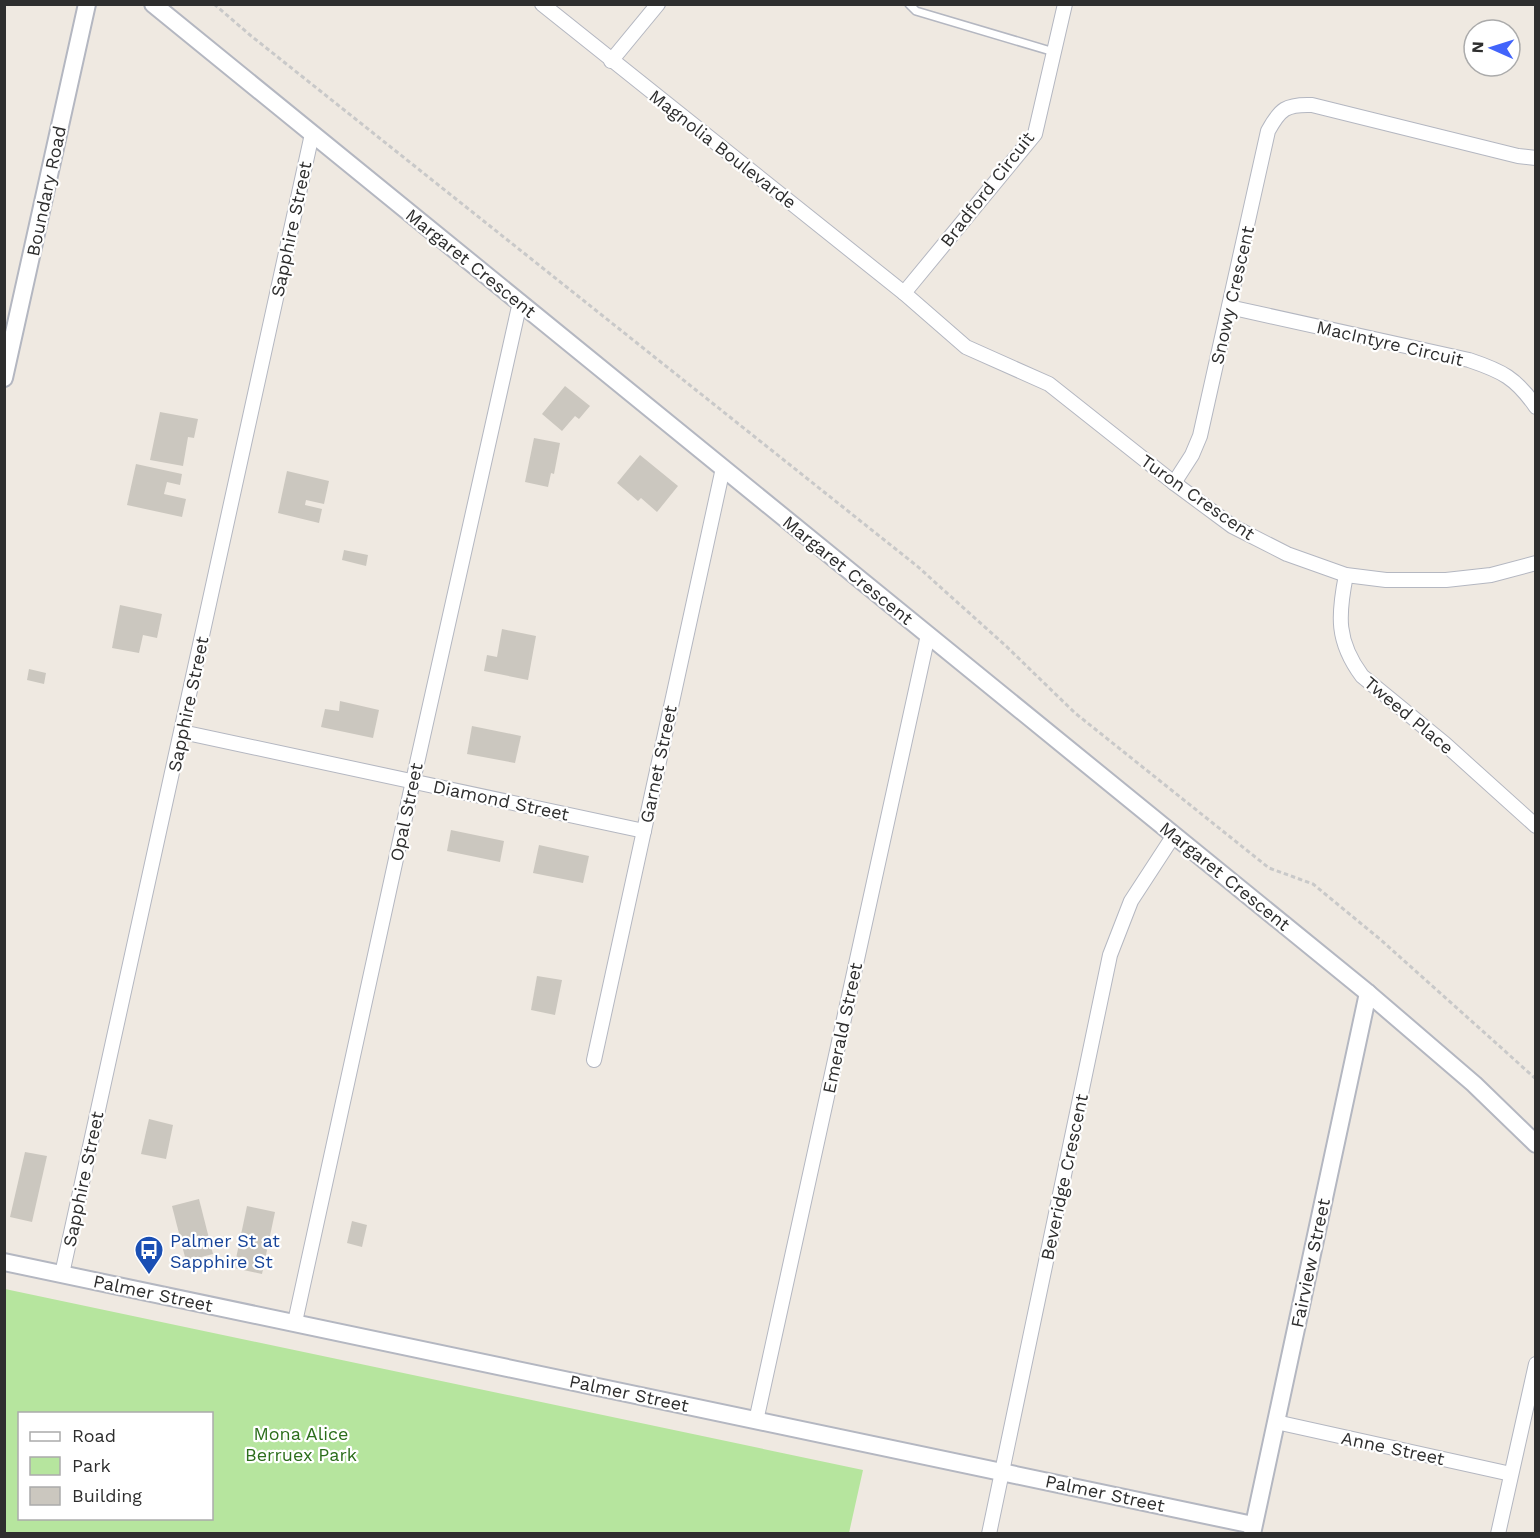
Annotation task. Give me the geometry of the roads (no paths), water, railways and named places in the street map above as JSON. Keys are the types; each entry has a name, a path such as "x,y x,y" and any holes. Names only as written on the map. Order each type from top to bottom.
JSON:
{"street":[{"name":"Boundary Road","path":"4,378 87,4"},
{"name":"Margaret Crescent","path":"153,4 1368,993 1474,1084 1536,1144"},
{"name":"Magnolia Boulevarde","path":"542,4 904,293"},
{"path":"612,61 658,4"},
{"name":"Bradford Circuit","path":"904,293 1035,134 1065,4"},
{"name":"Snowy Crescent","path":"1174,483 1192,455 1200,436 1268,131 1283,103 1312,105 1518,156 1536,158"},
{"name":"Sapphire Street","path":"62,1274 312,134"},
{"name":"Turon Crescent","path":"904,293 966,347 1049,384 1232,526 1287,554 1346,575 1386,580 1446,580 1491,575 1536,563"},
{"name":"Opal Street","path":"295,1322 520,302"},
{"name":"MacIntyre Circuit","path":"1229,307 1469,360 1498,370 1524,390 1536,407"},
{"name":"Garnet Street","path":"594,1060 723,468"},
{"name":"Tweed Place","path":"1346,575 1339,614 1341,635 1351,662 1362,676 1445,744 1536,826"},
{"name":"Emerald Street","path":"756,1421 928,635"},
{"name":"Diamond Street","path":"182,732 644,831"},
{"name":"Beveridge Crescent","path":"989,1533 1110,955 1131,902 1174,835"},
{"name":"Fairview Street","path":"1252,1529 1368,993"},
{"name":"Palmer Street","path":"4,1262 1002,1472 1252,1529"},
{"path":"1498,1533 1536,1364"},
{"name":"Anne Street","path":"1276,1422 1511,1474"}],"lane":[{"path":"909,4 916,11 1054,52"}],"place":[{"name":"Palmer St at Sapphire St","path":"149,1276"}],"park label":[{"name":"Mona Alice Berruex Park","path":"301,1443"}]}
